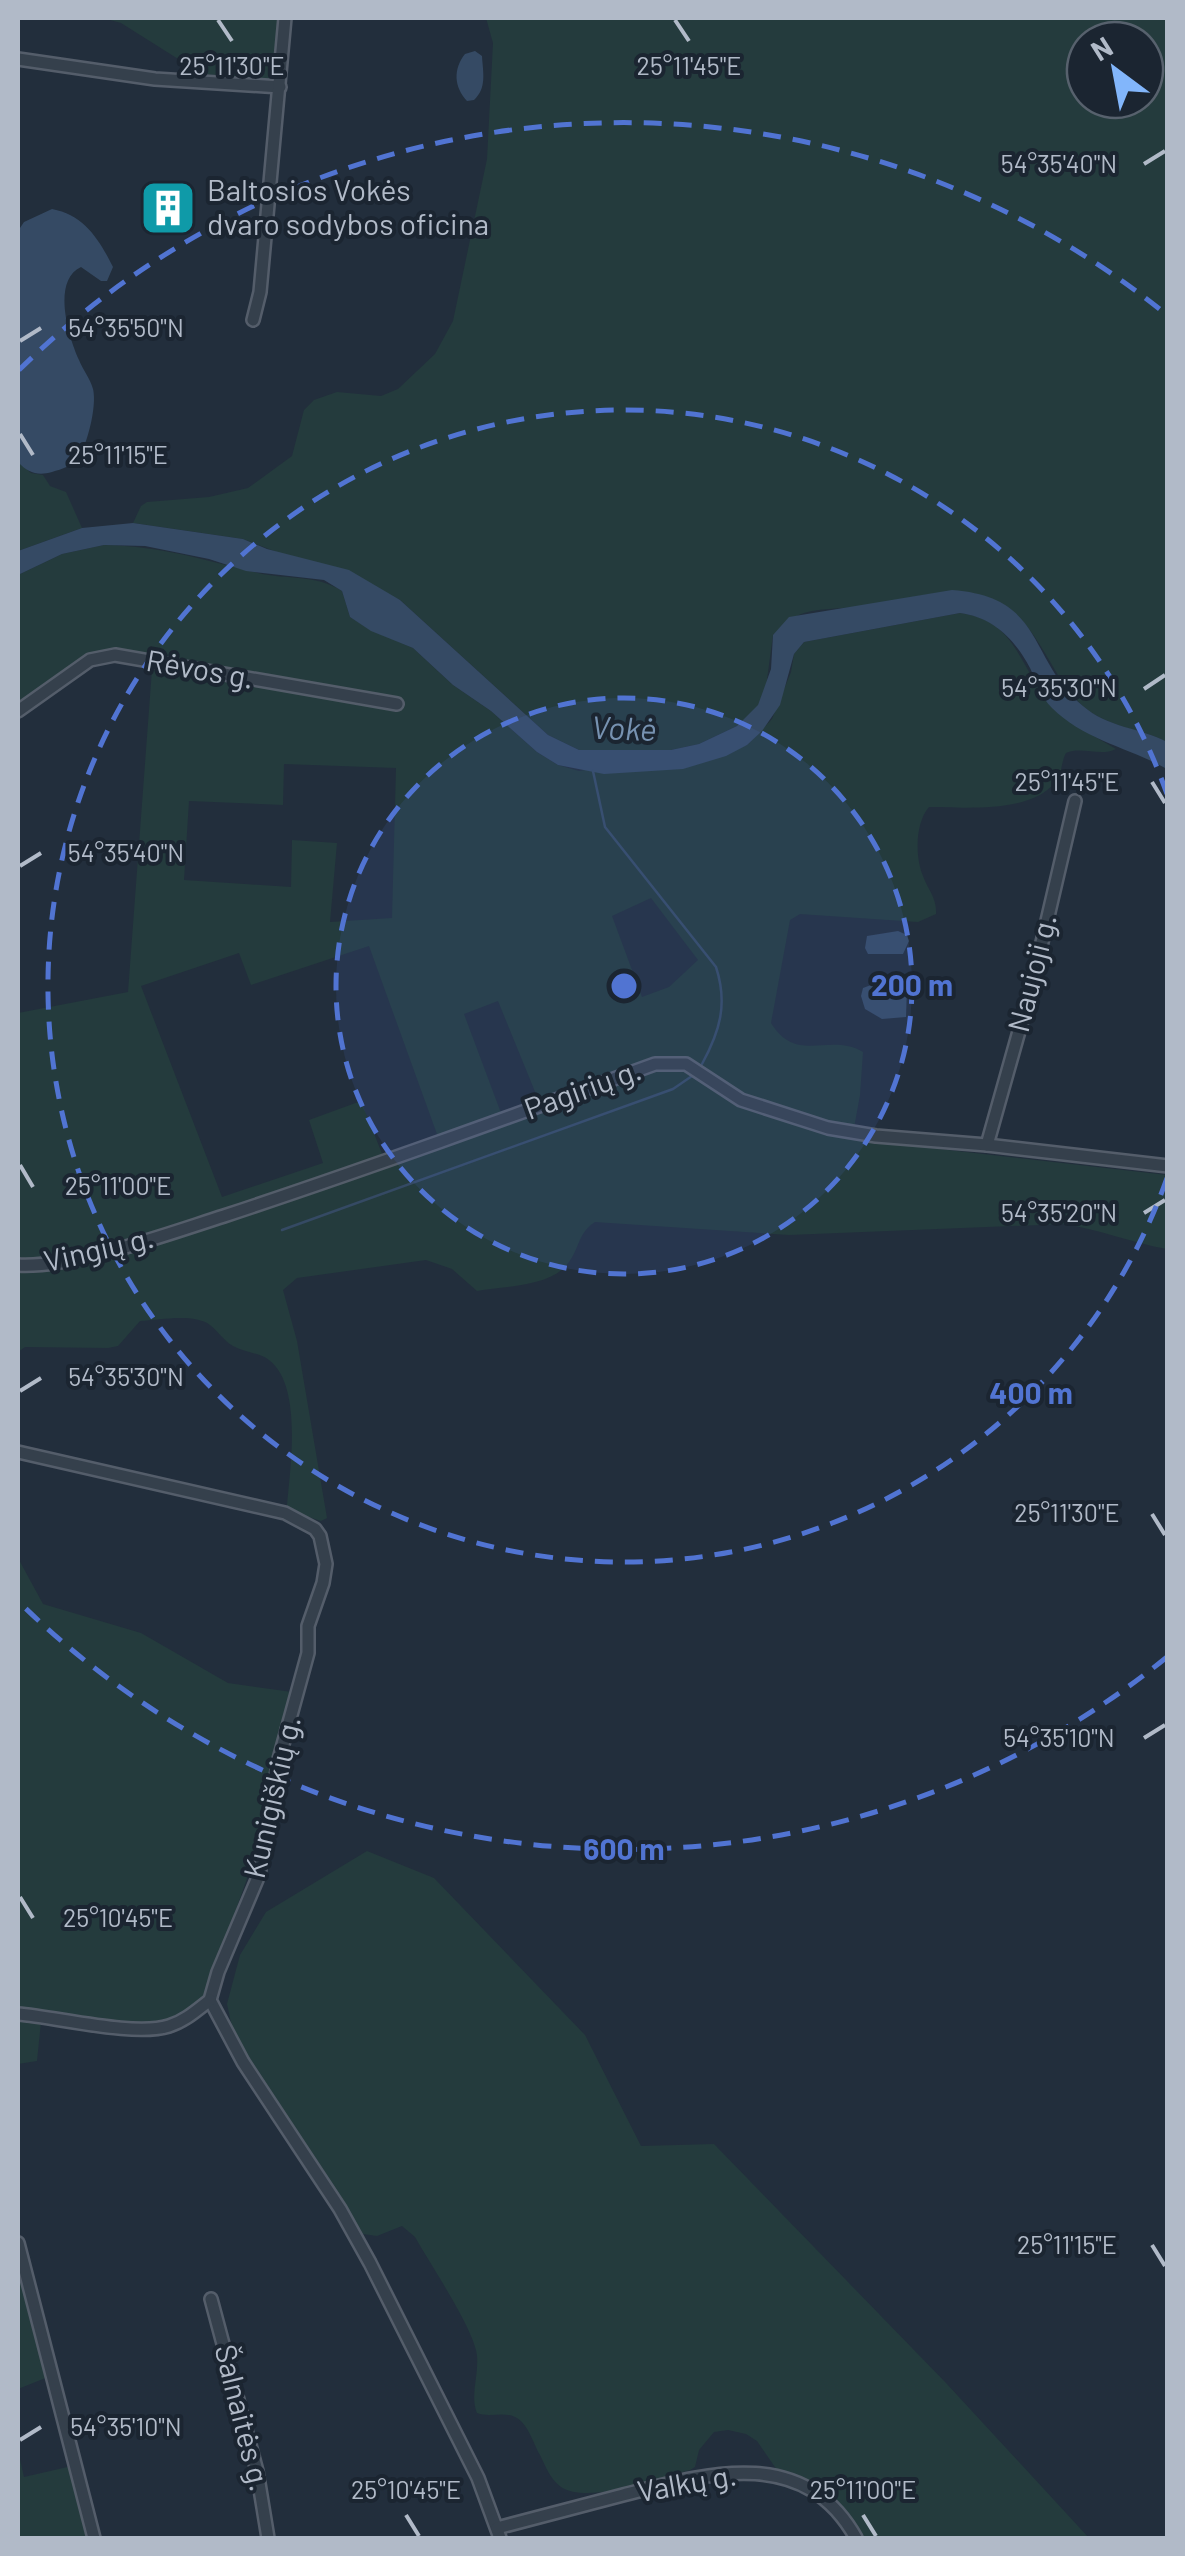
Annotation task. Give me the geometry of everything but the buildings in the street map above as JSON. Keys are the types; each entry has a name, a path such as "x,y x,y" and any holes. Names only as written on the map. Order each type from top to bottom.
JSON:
{"street":[{"path":"253,320 260,292 285,18"},
{"path":"18,59 155,79 280,87"},
{"name":"Rėvos g.","path":"18,711 90,660 115,655 397,704"},
{"name":"Naujoji g.","path":"988,1145 1032,985 1075,801"},
{"name":"Pagirių g.","path":"179,1230 315,1186 655,1064 671,1062 686,1064 742,1100 828,1128 1168,1166"},
{"name":"Vingių g.","path":"18,1266 67,1262 179,1230"},
{"name":"Kunigiškių g.","path":"18,1452 285,1514 315,1528 325,1549 323,1584 308,1626 308,1653 279,1759 259,1874 210,2000"},
{"path":"18,2014 144,2030 177,2022 210,2000 243,2062 340,2209 470,2461 498,2533"},
{"path":"18,2243 94,2538"},
{"name":"Šalnaitės g.","path":"211,2299 257,2471 268,2538"},
{"name":"Valkų g.","path":"498,2533 702,2475 737,2472 782,2479 816,2493 841,2513 856,2538"}],"green space":[{"path":"103,18 279,18 277,79 202,74 121,23"},
{"path":"486,18 1167,18 1167,742 1104,719 1084,707 1065,686 1023,622 1005,606 986,597 945,593 812,611 796,617 773,635 766,687 758,706 737,726 699,744 671,750 579,750 548,735 400,600 243,539 133,523 147,502 209,497 248,488 292,456 304,410 314,400 337,392 381,396 398,389 435,354 453,321 487,159 493,43"},
{"path":"18,462 31,473 43,475 50,486 66,492 82,528 18,551"},
{"path":"104,545 145,548 332,586 342,591 350,617 413,648 537,752 558,765 579,771 747,745 772,719 794,654 804,642 960,613 989,622 1008,638 1053,705 1072,722 1116,749 1066,753 1059,776 1049,789 1018,803 929,807 921,822 918,850 936,914 918,922 800,914 790,920 771,1023 792,1042 838,1045 863,1052 852,1139 1167,1175 1167,1249 1063,1224 789,1235 595,1222 561,1270 527,1284 477,1291 452,1269 426,1260 297,1278 283,1290 297,1341 327,1518 321,1521 290,1511 287,1505 292,1429 287,1389 280,1372 269,1360 230,1344 203,1321 140,1321 118,1346 108,1348 25,1347 18,1352 18,1013 128,992 153,656 115,650 94,652 18,706 18,575 62,554","holes":["284,764 396,768 392,918 330,922 337,843 292,840 291,887 184,880 189,801 283,805","651,898 698,960 669,987 642,997 612,916","369,946 442,1148 387,1166 361,1101 309,1120 323,1163 222,1197 141,986 239,953 251,985","498,1001 538,1099 501,1113 464,1014"]},
{"path":"18,1558 43,1604 141,1633 228,1683 292,1692 272,1767 256,1853 206,1995 190,2010 169,2020 118,2025 18,2012"},
{"path":"367,1851 434,1878 585,2035 641,2146 714,2144 946,2383 1089,2538 862,2538 839,2505 823,2491 779,2473 757,2441 728,2430 714,2432 699,2450 695,2467 690,2470 606,2492 573,2492 554,2480 520,2420 477,2413 477,2358 472,2338 415,2237 402,2226 377,2236 363,2234 245,2057 233,2032 227,2004 240,1955 266,1912"},
{"path":"18,2019 41,2022 37,2061 18,2064"},
{"path":"18,2256 48,2377 18,2389"},
{"path":"18,2451 24,2477 72,2466 92,2538 18,2538"}],"water":[{"path":"475,51 482,56 483,85 474,100 467,101 460,90 457,72 465,54"},
{"path":"52,209 82,223 113,267 107,281 101,281 81,267 67,284 67,325 93,389 93,414 77,460 60,470 38,473 18,462 18,231 24,222"},
{"path":"133,523 243,539 349,570 400,600 548,735 579,750 671,750 699,744 737,726 758,705 771,669 773,635 789,617 952,590 982,595 1004,604 1020,617 1065,688 1083,706 1103,719 1167,742 1167,769 1065,719 1044,699 1024,657 1010,639 982,619 960,613 804,642 794,654 780,705 762,731 726,756 683,769 604,774 558,765 453,685 413,648 371,631 350,617 342,591 324,580 246,571 145,546 104,545 62,554 18,575 18,551 82,528"},
{"path":"898,931 907,935 909,941 903,954 868,954 867,936"},
{"path":"879,982 907,988 906,1017 882,1019 865,1009 863,988"}],"waterway":[{"path":"593,771 605,827 716,967 722,1005 702,1064"},
{"path":"282,1230 673,1089 692,1076"}],"place":[{"name":"Baltosios Vokės dvaro sodybos oficina","path":"168,208"}],"water label":[{"name":"Vokė","path":"624,729"}]}
